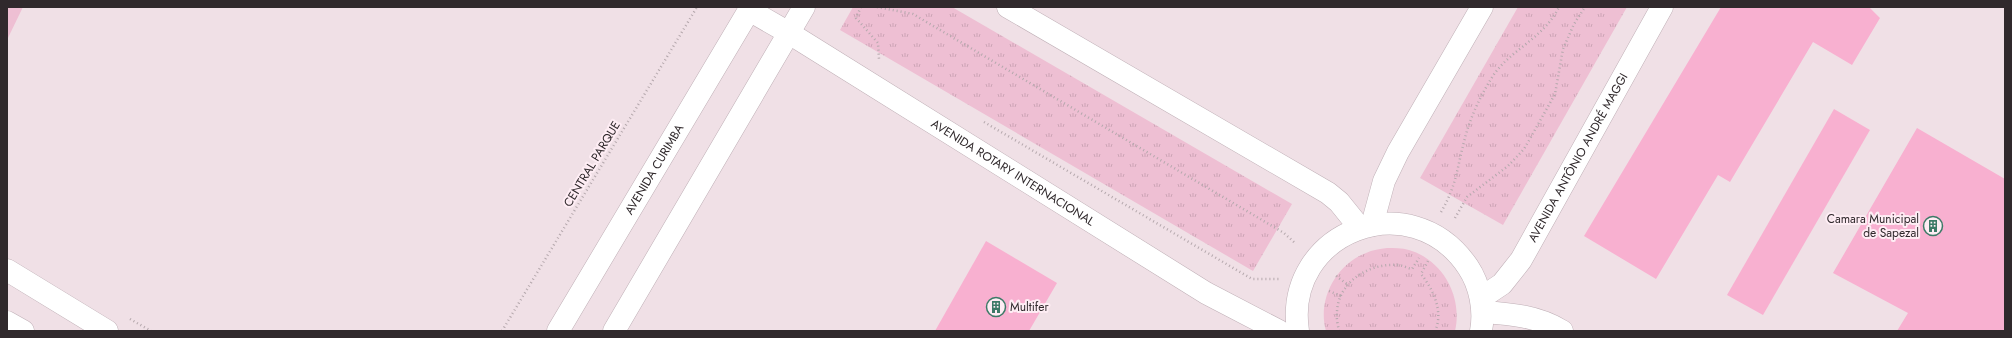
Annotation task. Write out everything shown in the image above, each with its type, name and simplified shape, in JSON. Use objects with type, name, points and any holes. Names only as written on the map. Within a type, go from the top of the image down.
[{"type":"street","points":[[614,331],[804,7]]},
{"type":"street","points":[[1008,7],[1328,193],[1366,226]]},
{"type":"street","points":[[1366,226],[1384,181],[1398,152],[1482,7]]},
{"type":"street","name":"AVENIDA ANTÔNIO ANDRÉ MAGGI","points":[[1482,314],[1502,284],[1521,260],[1662,7]]},
{"type":"street","name":"AVENIDA ROTARY INTERNACIONAL","points":[[750,8],[1206,293],[1279,331]]},
{"type":"street","name":"AVENIDA CURIMBA","points":[[558,331],[750,8]]},
{"type":"street","points":[[1298,331],[1298,299],[1310,270],[1335,241],[1366,226],[1392,223],[1412,225],[1436,235],[1460,255],[1474,275],[1482,314],[1522,315],[1548,322],[1562,331]]},
{"type":"street","points":[[7,270],[107,331]]},
{"type":"street","points":[[7,322],[23,331]]},
{"type":"path","name":"CENTRAL PARQUE","points":[[502,331],[697,7]]},
{"type":"path","points":[[861,7],[856,18],[878,43],[880,61]]},
{"type":"path","points":[[878,7],[913,14],[1284,233],[1310,270],[1252,279],[983,122]]},
{"type":"path","points":[[1435,331],[1437,306],[1429,284],[1421,274],[1457,179],[1465,136],[1476,107],[1491,78],[1506,60],[1541,32],[1552,20],[1559,7]]},
{"type":"path","points":[[1339,331],[1337,312],[1347,284],[1365,271],[1381,266],[1398,265],[1412,269],[1436,235],[1467,197],[1508,166],[1527,143],[1555,94],[1563,49],[1574,24],[1586,7]]},
{"type":"green space","points":[[7,7],[23,7],[7,40]]},
{"type":"green space","points":[[853,7],[952,7],[1292,204],[1253,271],[840,30]]},
{"type":"green space","points":[[1518,7],[1627,7],[1503,225],[1420,178]]},
{"type":"green space","points":[[1387,248],[1406,249],[1421,255],[1432,262],[1441,271],[1453,293],[1456,305],[1457,318],[1455,331],[1326,331],[1324,307],[1331,284],[1338,274],[1355,258],[1371,251]]},
{"type":"building","points":[[1721,7],[1869,7],[1880,18],[1852,65],[1813,42],[1730,182],[1718,175],[1656,279],[1584,236]]},
{"type":"building","points":[[1834,109],[1870,130],[1763,315],[1727,295]]},
{"type":"building","name":"Camara Municipal de Sapezal","points":[[1917,128],[2005,179],[2005,331],[1897,331],[1908,313],[1833,273]]},
{"type":"building","name":"Multifer","points":[[986,241],[1057,283],[1029,331],[935,331]]},
{"type":"place","name":"Camara Municipal de Sapezal","points":[[1933,226]]},
{"type":"place","name":"Multifer","points":[[996,307]]}]
